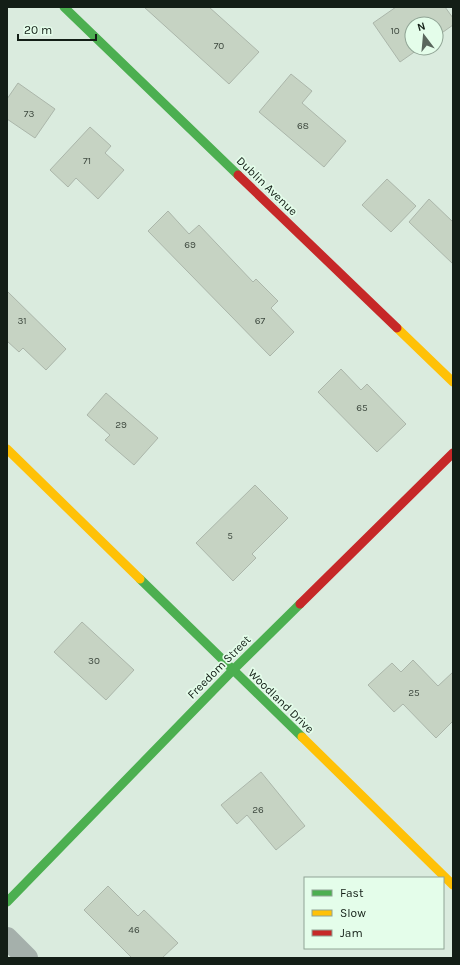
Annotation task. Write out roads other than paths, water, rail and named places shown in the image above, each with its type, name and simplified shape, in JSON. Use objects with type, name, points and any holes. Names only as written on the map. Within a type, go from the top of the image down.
[{"type":"street","name":"Dublin Avenue","points":[[64,7],[453,382]]},
{"type":"street","name":"Woodland Drive","points":[[7,449],[453,885]]},
{"type":"street","name":"Freedom Street","points":[[7,902],[232,670],[453,453]]},
{"type":"street","points":[[7,938],[27,958]]}]
